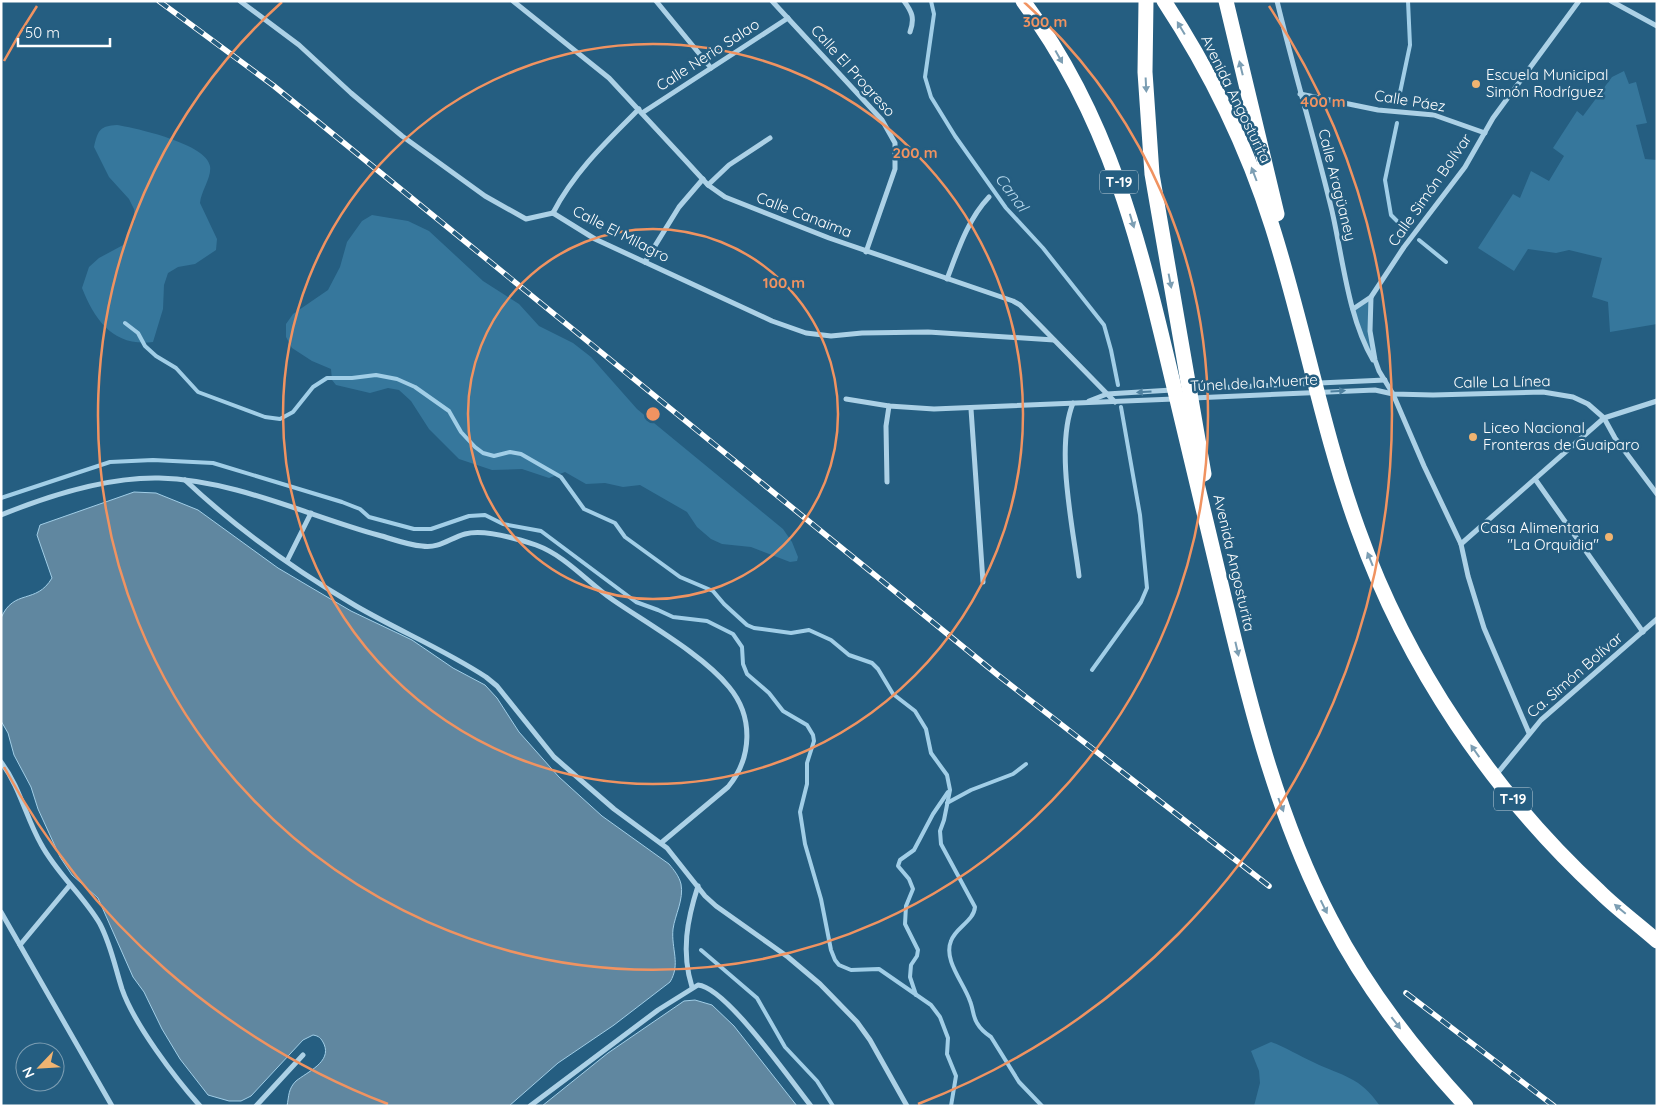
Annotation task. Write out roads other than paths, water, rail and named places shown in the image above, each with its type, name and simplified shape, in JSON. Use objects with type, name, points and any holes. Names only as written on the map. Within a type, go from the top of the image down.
[{"type":"highway","name":"T-19","points":[[1023,1],[1054,47],[1093,120],[1108,155],[1123,193],[1144,263],[1172,380],[1187,410]]},
{"type":"highway","points":[[1146,1],[1146,72],[1152,174],[1188,379],[1187,410]]},
{"type":"highway","points":[[1226,1],[1309,354]]},
{"type":"highway","name":"Avenida Angosturita","points":[[1165,2],[1209,78],[1246,155],[1272,226],[1357,526],[1402,631],[1442,701],[1494,777],[1570,863],[1600,892],[1657,941]]},
{"type":"highway","name":"Avenida Angosturita","points":[[1187,410],[1225,601],[1262,748],[1275,791],[1304,862],[1332,922],[1368,983],[1406,1035],[1466,1106]]},
{"type":"street","name":"Calle El Milagro","points":[[240,1],[299,45],[372,112],[484,196],[526,220],[553,213],[595,239],[772,321],[806,333],[831,336],[862,333],[928,332],[1054,340]]},
{"type":"street","name":"Calle Canaima","points":[[513,1],[609,78],[702,179],[725,197],[866,252],[1013,301],[1020,305],[1115,402]]},
{"type":"street","points":[[656,1],[711,68]]},
{"type":"street","name":"Calle El Progreso","points":[[772,1],[882,120],[895,143],[895,169],[866,252]]},
{"type":"street","points":[[904,1],[913,13],[914,23],[910,32]]},
{"type":"street","name":"Calle Simón Bolívar","points":[[1372,297],[1404,247],[1465,167],[1485,133],[1547,43],[1579,1]]},
{"type":"street","points":[[1611,1],[1657,26]]},
{"type":"street","name":"Calle Aragüaney","points":[[1280,2],[1300,94],[1328,196],[1358,331],[1379,371]]},
{"type":"street","name":"Calle Nerio Salao","points":[[553,213],[564,192],[584,166],[641,111],[788,18]]},
{"type":"street","name":"Calle Páez","points":[[1300,94],[1378,110],[1434,114],[1485,133]]},
{"type":"street","points":[[708,184],[729,165],[770,138]]},
{"type":"street","points":[[645,262],[679,207],[702,179]]},
{"type":"street","points":[[947,279],[966,231],[980,207],[989,197]]},
{"type":"street","points":[[1353,309],[1372,297]]},
{"type":"street","points":[[1372,297],[1370,331],[1372,350],[1379,371],[1393,394],[1424,466],[1462,544],[1468,576],[1484,628],[1529,732]]},
{"type":"street","name":"Túnel de la Muerte","points":[[1087,402],[1107,394],[1385,380]]},
{"type":"street","name":"Túnel de la Muerte","points":[[1087,402],[1375,390],[1393,394]]},
{"type":"street","name":"Calle La Línea","points":[[1393,394],[1556,393],[1581,400],[1604,418]]},
{"type":"street","points":[[846,399],[889,406],[934,409],[971,409],[1087,402]]},
{"type":"street","points":[[1462,544],[1604,418],[1657,401]]},
{"type":"street","points":[[1073,403],[1066,424],[1066,447],[1079,576]]},
{"type":"street","points":[[887,482],[886,426],[889,406]]},
{"type":"street","points":[[971,409],[983,582]]},
{"type":"street","points":[[1604,418],[1615,438],[1657,494]]},
{"type":"street","points":[[1,515],[43,499],[98,486],[156,478],[185,480],[219,486],[311,513],[356,529],[421,546],[440,545],[466,533],[472,533],[507,536],[538,546],[570,565],[612,599],[669,638],[722,679],[730,688],[743,714],[747,748],[744,762],[728,786],[661,843]]},
{"type":"street","points":[[1535,479],[1643,632]]},
{"type":"street","points":[[185,480],[247,534],[287,561],[356,606],[486,677],[497,686],[554,757],[614,809],[661,843],[680,862],[716,906],[794,962],[857,1022],[870,1040],[907,1106]]},
{"type":"street","points":[[287,561],[311,513]]},
{"type":"street","name":"Ca. Simón Bolívar","points":[[1494,777],[1540,720],[1657,620]]},
{"type":"street","points":[[1,762],[17,788],[40,844],[92,911],[108,939],[128,1003],[168,1066],[200,1106]]},
{"type":"street","points":[[20,945],[70,885]]},
{"type":"street","points":[[692,987],[685,956],[685,942],[688,918],[698,886]]},
{"type":"street","points":[[1,912],[112,1106]]},
{"type":"street","points":[[530,1106],[615,1041],[692,987],[705,985],[734,1009],[811,1106]]},
{"type":"street","points":[[256,1106],[303,1055]]},
{"type":"waterway","name":"Canal","points":[[931,1],[934,14],[925,77],[931,97],[955,136],[1006,208],[1043,248],[1104,325],[1118,385]]},
{"type":"waterway","points":[[1398,102],[1410,45],[1408,1]]},
{"type":"waterway","points":[[1397,123],[1385,180],[1391,215],[1404,228]]},
{"type":"waterway","points":[[1419,240],[1446,262]]},
{"type":"waterway","points":[[125,323],[138,333],[145,346],[156,356],[176,368],[198,392],[265,417],[280,419],[293,412],[313,387],[327,378],[352,378],[376,375],[397,379],[415,387],[449,411],[461,432],[483,453],[494,456],[510,452],[521,454],[561,477],[584,509],[615,523],[625,537],[680,577],[713,591],[747,625],[754,628],[791,633],[809,630],[831,640],[849,655],[872,663],[878,669],[893,694],[915,711],[926,729],[931,753],[947,775],[950,790],[940,831],[941,844],[975,907],[968,920],[953,936],[949,948],[952,964],[967,994],[979,1025],[991,1037],[1019,1082],[1042,1106]]},
{"type":"waterway","points":[[1092,670],[1141,602],[1147,588],[1140,515],[1121,407]]},
{"type":"waterway","points":[[1,498],[110,462],[153,460],[213,463],[342,502],[360,509],[369,517],[414,529],[431,529],[469,516],[485,515],[503,524],[541,531],[636,602],[673,617],[707,621],[733,634],[742,647],[743,664],[747,674],[769,693],[783,711],[807,725],[813,735],[814,741],[807,763],[807,784],[800,812],[805,844],[821,899],[831,950],[835,960],[839,965],[851,970],[879,969],[931,1005],[940,1017],[948,1038],[947,1054],[956,1076],[951,1106]]},
{"type":"waterway","points":[[947,803],[971,790],[1013,774],[1026,764]]},
{"type":"waterway","points":[[916,995],[910,977],[911,965],[917,956],[918,950],[905,924],[906,906],[913,889],[909,879],[898,866],[900,860],[914,850],[933,814],[948,792]]},
{"type":"waterway","points":[[701,950],[757,998],[785,1047],[817,1081],[833,1106]]},
{"type":"railway","points":[[159,1],[274,86],[999,676],[1269,886]]},
{"type":"railway","points":[[1406,993],[1554,1106]]},
{"type":"place","name":"Escuela Municipal Simón Rodríguez","points":[[1476,84]]},
{"type":"place","name":"Liceo Nacional Fronteras de Guaiparo","points":[[1473,437]]},
{"type":"place","name":"Casa Alimentaria \"La Orquidia\"","points":[[1609,537]]}]
